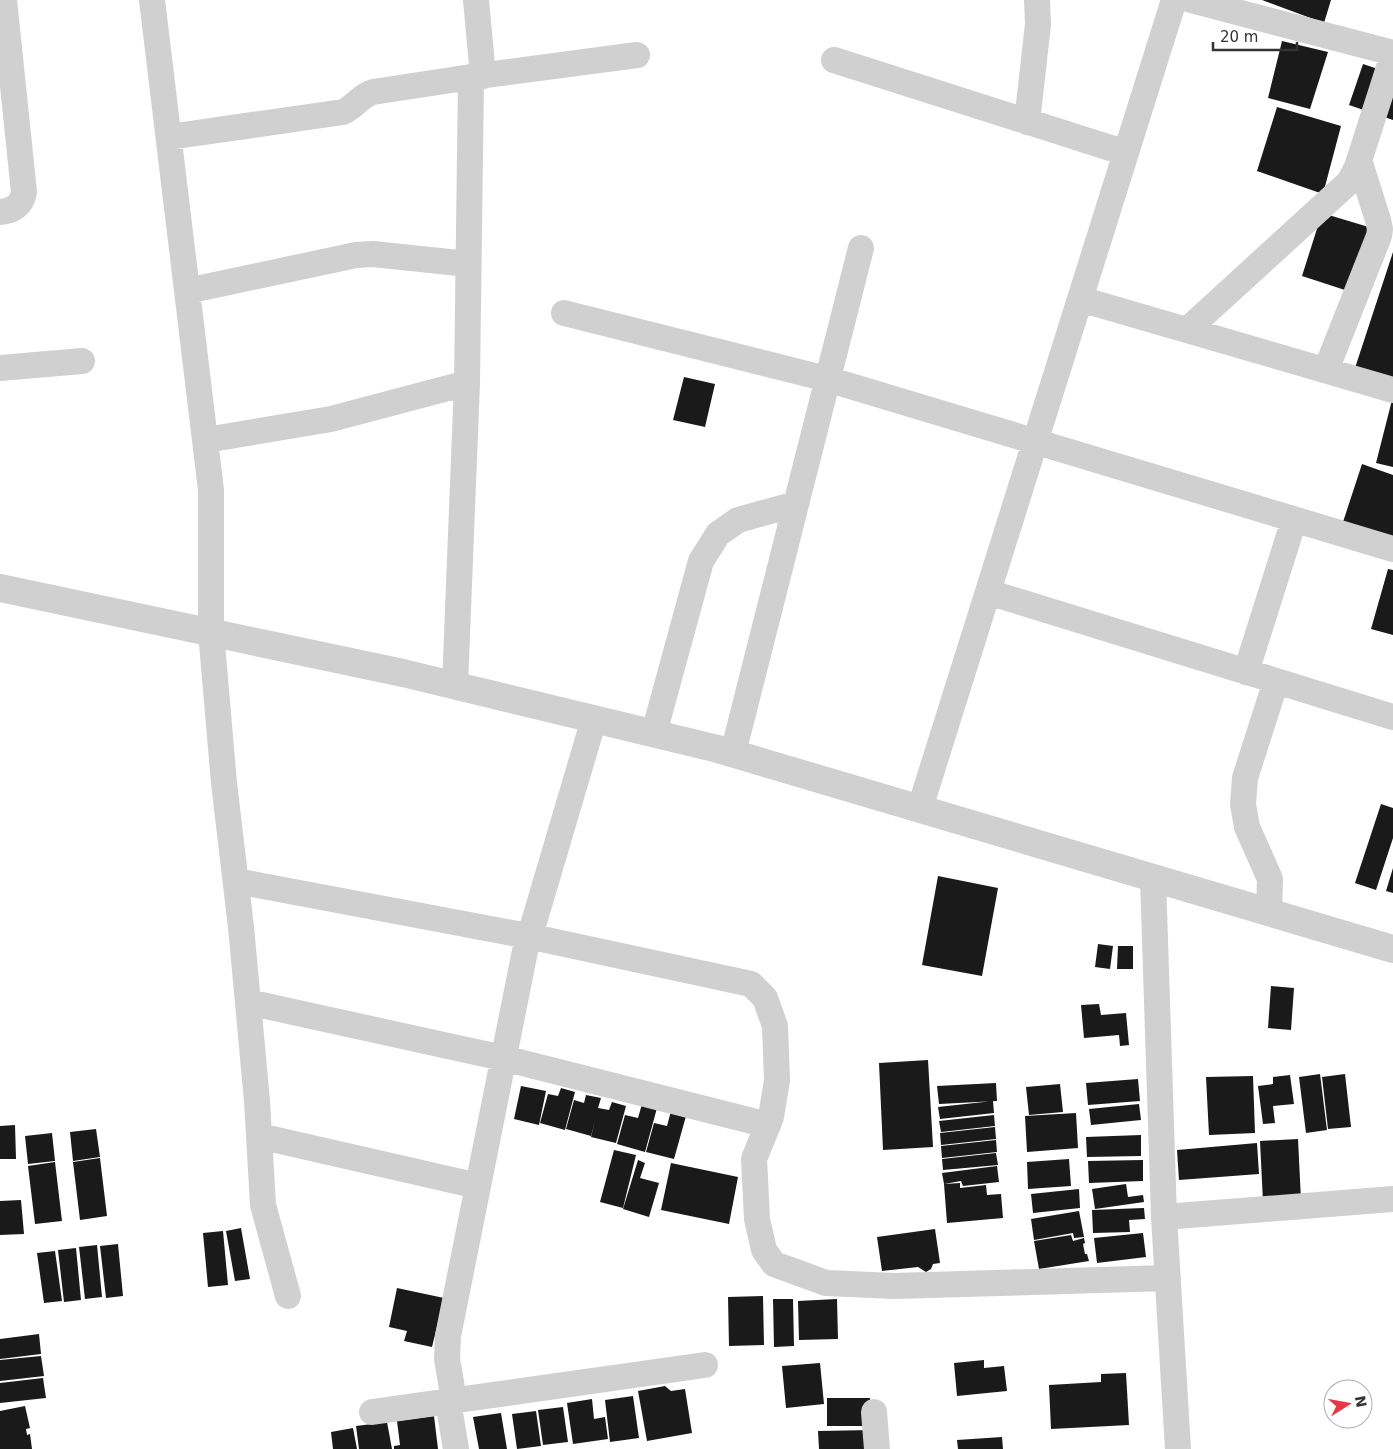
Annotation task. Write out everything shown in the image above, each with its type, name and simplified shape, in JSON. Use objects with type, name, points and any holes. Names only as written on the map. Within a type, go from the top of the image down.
[{"type":"street","points":[[0,212],[8,211],[17,206],[22,200],[24,192],[4,0]]},
{"type":"street","points":[[152,0],[211,490],[211,632],[224,783],[248,1002],[263,1205],[288,1296]]},
{"type":"street","points":[[455,685],[467,383],[468,264],[477,76],[476,0]]},
{"type":"street","points":[[1027,122],[1038,24],[1037,0]]},
{"type":"street","points":[[920,808],[1174,0]]},
{"type":"street","points":[[1187,330],[1349,182],[1359,160],[1392,60],[1191,0]]},
{"type":"street","points":[[169,137],[343,112],[354,107],[367,94],[477,76],[637,55]]},
{"type":"street","points":[[834,60],[1126,153]]},
{"type":"street","points":[[1326,370],[1379,236],[1378,220],[1359,160]]},
{"type":"street","points":[[733,753],[861,248]]},
{"type":"street","points":[[187,291],[356,255],[373,254],[468,264]]},
{"type":"street","points":[[1080,299],[1393,390]]},
{"type":"street","points":[[564,313],[828,379],[1393,549]]},
{"type":"street","points":[[0,368],[82,361]]},
{"type":"street","points":[[206,440],[331,419],[467,383]]},
{"type":"street","points":[[654,733],[701,561],[718,534],[738,520],[796,504]]},
{"type":"street","points":[[1246,672],[1294,520]]},
{"type":"street","points":[[0,588],[455,685],[733,753],[1393,948]]},
{"type":"street","points":[[988,592],[1393,717]]},
{"type":"street","points":[[1269,912],[1270,879],[1247,827],[1243,804],[1245,778],[1276,681]]},
{"type":"street","points":[[456,1449],[448,1359],[448,1336],[528,936],[534,922],[594,719]]},
{"type":"street","points":[[1154,878],[1164,1217],[1178,1449]]},
{"type":"street","points":[[236,881],[528,936],[751,984],[765,998],[775,1026],[777,1080],[771,1116],[754,1159],[756,1211],[764,1250],[774,1264],[826,1283],[894,1286],[1168,1278]]},
{"type":"street","points":[[248,1002],[503,1058],[768,1125]]},
{"type":"street","points":[[259,1136],[478,1186]]},
{"type":"street","points":[[1164,1217],[1393,1199]]},
{"type":"street","points":[[372,1412],[705,1366]]},
{"type":"street","points":[[874,1412],[877,1449]]},
{"type":"building","points":[[1262,0],[1331,0],[1324,23]]},
{"type":"building","points":[[1282,41],[1328,52],[1310,109],[1268,98]]},
{"type":"building","points":[[1363,64],[1393,74],[1393,120],[1349,105]]},
{"type":"building","points":[[1277,107],[1341,126],[1323,194],[1257,171]]},
{"type":"building","points":[[1322,213],[1372,228],[1351,292],[1302,276]]},
{"type":"building","points":[[1393,252],[1393,378],[1355,368]]},
{"type":"building","points":[[684,377],[715,384],[705,427],[673,420]]},
{"type":"building","points":[[1393,400],[1393,467],[1376,463]]},
{"type":"building","points":[[1362,464],[1393,475],[1393,539],[1343,522]]},
{"type":"building","points":[[1388,569],[1393,570],[1393,635],[1371,629]]},
{"type":"building","points":[[1381,804],[1393,808],[1393,838],[1376,890],[1355,883]]},
{"type":"building","points":[[1393,868],[1393,893],[1386,891]]},
{"type":"building","points":[[938,876],[998,888],[982,976],[922,965]]},
{"type":"building","points":[[1098,944],[1113,946],[1110,969],[1095,967]]},
{"type":"building","points":[[1118,946],[1133,946],[1133,969],[1117,969]]},
{"type":"building","points":[[1271,986],[1294,988],[1291,1030],[1268,1028]]},
{"type":"building","points":[[1099,1004],[1101,1015],[1126,1013],[1129,1045],[1120,1046],[1119,1035],[1084,1038],[1081,1005]]},
{"type":"building","points":[[928,1060],[933,1147],[883,1150],[879,1063]]},
{"type":"building","points":[[1320,1074],[1327,1130],[1306,1133],[1299,1077]]},
{"type":"building","points":[[1345,1074],[1351,1127],[1328,1129],[1322,1077]]},
{"type":"building","points":[[1290,1075],[1294,1104],[1273,1106],[1275,1123],[1263,1124],[1258,1086],[1273,1084],[1273,1077]]},
{"type":"building","points":[[1253,1076],[1255,1133],[1209,1135],[1206,1077]]},
{"type":"building","points":[[1138,1079],[1140,1101],[1088,1105],[1086,1083]]},
{"type":"building","points":[[996,1083],[997,1101],[939,1104],[937,1086]]},
{"type":"building","points":[[1060,1084],[1063,1112],[1029,1115],[1026,1087]]},
{"type":"building","points":[[521,1086],[546,1091],[539,1125],[514,1119]]},
{"type":"building","points":[[561,1088],[575,1092],[565,1130],[540,1123],[548,1094],[558,1096]]},
{"type":"building","points":[[586,1095],[601,1098],[598,1108],[609,1110],[612,1102],[626,1106],[616,1143],[591,1137],[595,1121],[591,1136],[566,1129],[574,1100],[584,1103]]},
{"type":"building","points":[[993,1101],[994,1113],[940,1119],[938,1107]]},
{"type":"building","points":[[642,1104],[657,1108],[645,1152],[617,1144],[625,1115],[638,1118]]},
{"type":"building","points":[[1139,1104],[1141,1120],[1091,1125],[1089,1109]]},
{"type":"building","points":[[671,1111],[686,1116],[674,1159],[646,1152],[654,1123],[667,1126]]},
{"type":"building","points":[[1076,1113],[1078,1148],[1027,1152],[1025,1116]]},
{"type":"building","points":[[994,1115],[995,1126],[941,1132],[939,1121]]},
{"type":"building","points":[[15,1125],[16,1159],[0,1159],[0,1126]]},
{"type":"building","points":[[995,1127],[996,1139],[941,1145],[940,1133]]},
{"type":"building","points":[[96,1129],[100,1157],[73,1161],[70,1132]]},
{"type":"building","points":[[52,1133],[55,1161],[28,1164],[25,1136]]},
{"type":"building","points":[[1141,1135],[1141,1156],[1087,1157],[1086,1137]]},
{"type":"building","points":[[1298,1139],[1301,1200],[1263,1202],[1260,1141]]},
{"type":"building","points":[[996,1140],[997,1152],[942,1158],[941,1146]]},
{"type":"building","points":[[1257,1143],[1259,1174],[1179,1180],[1177,1150]]},
{"type":"building","points":[[614,1150],[636,1155],[623,1208],[600,1202]]},
{"type":"building","points":[[996,1153],[998,1165],[943,1170],[942,1159]]},
{"type":"building","points":[[100,1158],[107,1216],[80,1220],[73,1162]]},
{"type":"building","points":[[1069,1159],[1071,1186],[1028,1189],[1027,1162]]},
{"type":"building","points":[[638,1160],[645,1163],[640,1178],[659,1183],[649,1217],[623,1209]]},
{"type":"building","points":[[1143,1160],[1143,1181],[1089,1183],[1088,1161]]},
{"type":"building","points":[[55,1162],[62,1221],[35,1224],[28,1166]]},
{"type":"building","points":[[671,1163],[738,1177],[729,1224],[661,1210]]},
{"type":"building","points":[[997,1166],[999,1182],[963,1186],[961,1181],[944,1184],[942,1173]]},
{"type":"building","points":[[960,1183],[960,1188],[986,1185],[987,1195],[1001,1194],[1003,1218],[947,1223],[944,1184]]},
{"type":"building","points":[[1126,1184],[1128,1197],[1143,1195],[1144,1202],[1095,1209],[1092,1189]]},
{"type":"building","points":[[1079,1189],[1080,1208],[1033,1213],[1031,1194]]},
{"type":"building","points":[[21,1200],[24,1234],[0,1235],[0,1201]]},
{"type":"building","points":[[1144,1208],[1145,1219],[1129,1220],[1130,1232],[1093,1233],[1092,1210]]},
{"type":"building","points":[[1079,1211],[1084,1237],[1074,1238],[1073,1233],[1034,1240],[1031,1219]]},
{"type":"building","points":[[241,1228],[250,1279],[235,1281],[226,1231]]},
{"type":"building","points":[[935,1229],[940,1263],[933,1264],[931,1269],[926,1272],[918,1267],[882,1271],[877,1237]]},
{"type":"building","points":[[223,1231],[228,1285],[208,1287],[203,1233]]},
{"type":"building","points":[[1143,1233],[1146,1257],[1097,1263],[1094,1238]]},
{"type":"building","points":[[1071,1235],[1073,1241],[1084,1238],[1085,1254],[1087,1254],[1089,1261],[1039,1269],[1034,1241]]},
{"type":"building","points":[[118,1244],[123,1296],[106,1298],[100,1246]]},
{"type":"building","points":[[97,1245],[102,1297],[85,1299],[79,1247]]},
{"type":"building","points":[[76,1248],[81,1300],[64,1302],[58,1250]]},
{"type":"building","points":[[55,1251],[62,1301],[44,1303],[37,1253]]},
{"type":"building","points":[[397,1288],[444,1298],[432,1347],[404,1341],[407,1331],[389,1327]]},
{"type":"building","points":[[763,1296],[764,1345],[729,1346],[728,1297]]},
{"type":"building","points":[[773,1299],[793,1299],[794,1346],[774,1347]]},
{"type":"building","points":[[837,1299],[838,1339],[799,1340],[798,1301]]},
{"type":"building","points":[[39,1334],[41,1354],[0,1359],[0,1339]]},
{"type":"building","points":[[41,1356],[44,1376],[0,1381],[0,1360]]},
{"type":"building","points":[[984,1360],[984,1368],[1004,1366],[1007,1391],[957,1396],[954,1363]]},
{"type":"building","points":[[820,1363],[824,1404],[786,1408],[782,1366]]},
{"type":"building","points":[[1126,1373],[1129,1425],[1051,1429],[1049,1385],[1101,1382],[1101,1374]]},
{"type":"building","points":[[43,1378],[46,1398],[0,1403],[0,1383]]},
{"type":"building","points":[[665,1386],[671,1391],[685,1389],[692,1433],[647,1441],[638,1391]]},
{"type":"building","points":[[633,1396],[639,1438],[610,1442],[605,1400]]},
{"type":"building","points":[[827,1398],[870,1398],[870,1426],[827,1426]]},
{"type":"building","points":[[592,1399],[594,1419],[605,1417],[608,1439],[573,1444],[567,1403]]},
{"type":"building","points":[[25,1406],[30,1428],[26,1429],[27,1435],[30,1434],[32,1449],[0,1449],[0,1411]]},
{"type":"building","points":[[563,1407],[568,1442],[543,1445],[538,1410]]},
{"type":"building","points":[[536,1411],[541,1446],[517,1449],[512,1414]]},
{"type":"building","points":[[501,1413],[507,1449],[479,1449],[473,1417]]},
{"type":"building","points":[[434,1416],[438,1449],[394,1449],[394,1446],[400,1445],[397,1421]]},
{"type":"building","points":[[387,1422],[392,1449],[359,1449],[356,1426]]},
{"type":"building","points":[[353,1428],[357,1449],[333,1449],[331,1432]]},
{"type":"building","points":[[872,1430],[872,1449],[819,1449],[818,1431]]},
{"type":"building","points":[[1002,1437],[1003,1449],[958,1449],[957,1440]]}]
